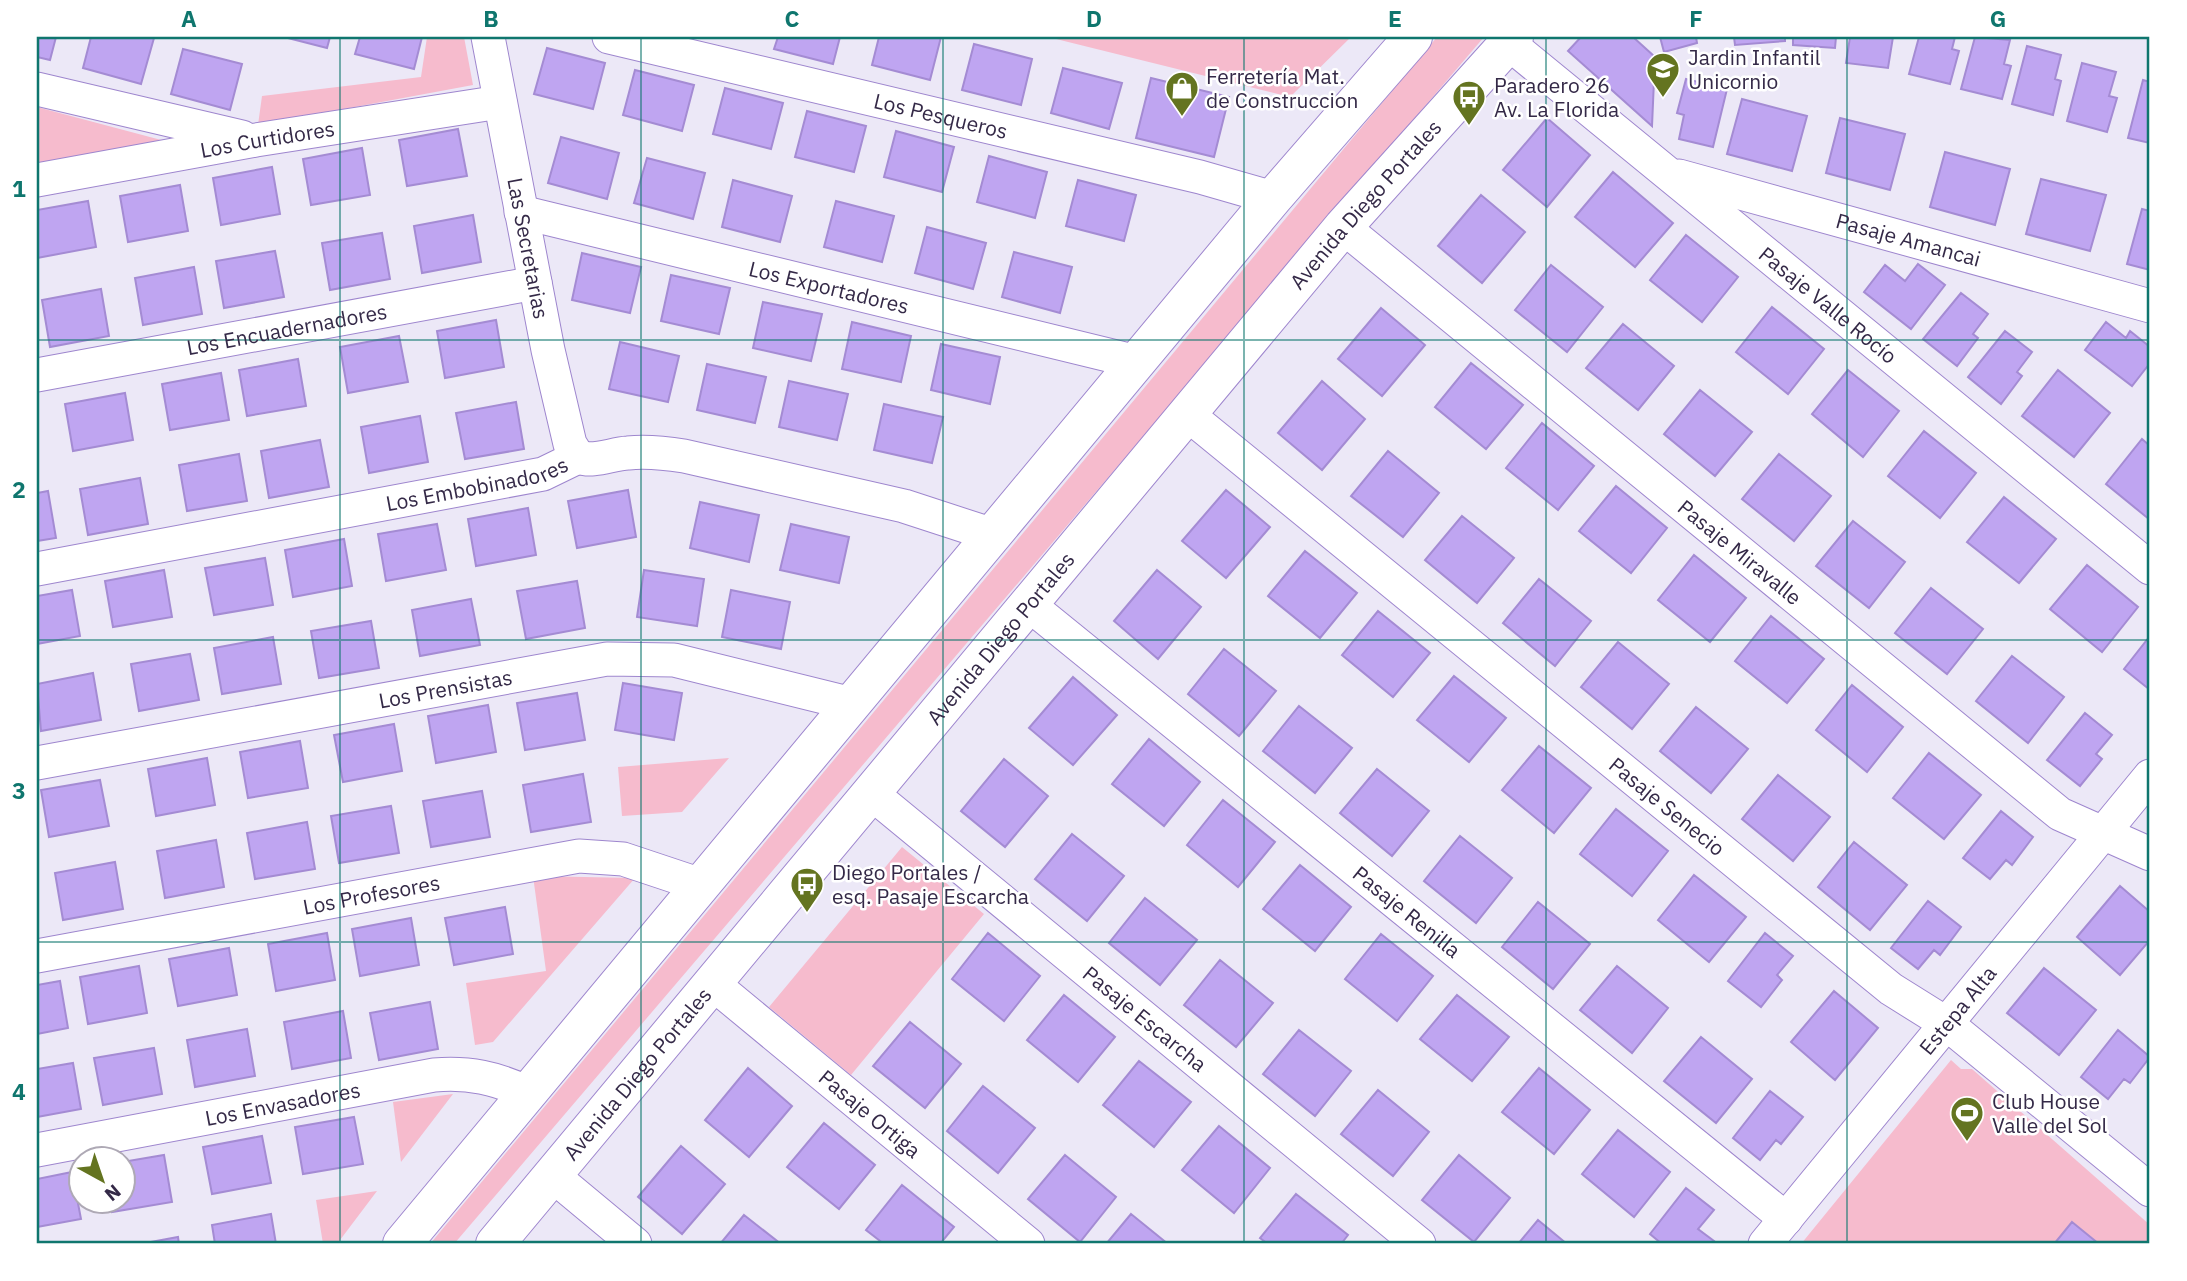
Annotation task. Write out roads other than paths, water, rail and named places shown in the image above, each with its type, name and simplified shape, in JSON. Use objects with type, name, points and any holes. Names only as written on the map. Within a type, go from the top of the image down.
[{"type":"street","name":"Las Secretarias","points":[[488,37],[535,283],[570,443],[578,457]]},
{"type":"street","name":"Los Pesqueros","points":[[609,37],[1200,177],[1273,198]]},
{"type":"street","points":[[402,1244],[1273,198],[1413,37]]},
{"type":"street","name":"Pasaje Valle Rocío","points":[[1510,40],[1667,173],[2150,568]]},
{"type":"street","name":"Avenida Diego Portales","points":[[495,1244],[1343,227],[1510,40]]},
{"type":"street","points":[[37,89],[256,140]]},
{"type":"street","name":"Los Curtidores","points":[[37,180],[256,140],[500,102]]},
{"type":"street","name":"Pasaje Amancai","points":[[1667,173],[2150,306]]},
{"type":"street","name":"Los Exportadores","points":[[521,212],[1137,362]]},
{"type":"street","name":"Pasaje Miravalle","points":[[1343,227],[2060,814],[2150,854]]},
{"type":"street","name":"Los Encuadernadores","points":[[37,375],[535,283]]},
{"type":"street","name":"Pasaje Senecio","points":[[1187,414],[1891,989],[1947,1024],[2146,1179]]},
{"type":"street","name":"Los Embobinadores","points":[[37,569],[542,474],[578,457],[586,460],[628,453],[658,452],[684,456],[904,506],[993,534]]},
{"type":"street","name":"Pasaje Renilla","points":[[1028,604],[1775,1232]]},
{"type":"street","name":"Los Prensistas","points":[[37,763],[618,659],[674,660],[852,704]]},
{"type":"street","name":"Estepa Alta","points":[[1775,1232],[2150,776]]},
{"type":"street","name":"Pasaje Escarcha","points":[[871,793],[1419,1244]]},
{"type":"street","name":"Los Profesores","points":[[37,956],[579,856],[623,859],[701,885]]},
{"type":"street","name":"Pasaje Ortiga","points":[[712,983],[1028,1244]]},
{"type":"street","name":"Los Envasadores","points":[[37,1150],[434,1075],[474,1075],[501,1081],[527,1093]]},
{"type":"street","points":[[552,1175],[635,1244]]},
{"type":"place","name":"Jardin Infantil Unicornio","points":[[1663,99]]},
{"type":"place","name":"Ferretería Mat. de Construccion","points":[[1182,118]]},
{"type":"place","name":"Paradero 26 Av. La Florida","points":[[1469,127]]},
{"type":"place","name":"Diego Portales / esq. Pasaje Escarcha","points":[[807,914]]},
{"type":"place","name":"Club House Valle del Sol","points":[[1967,1143]]}]
